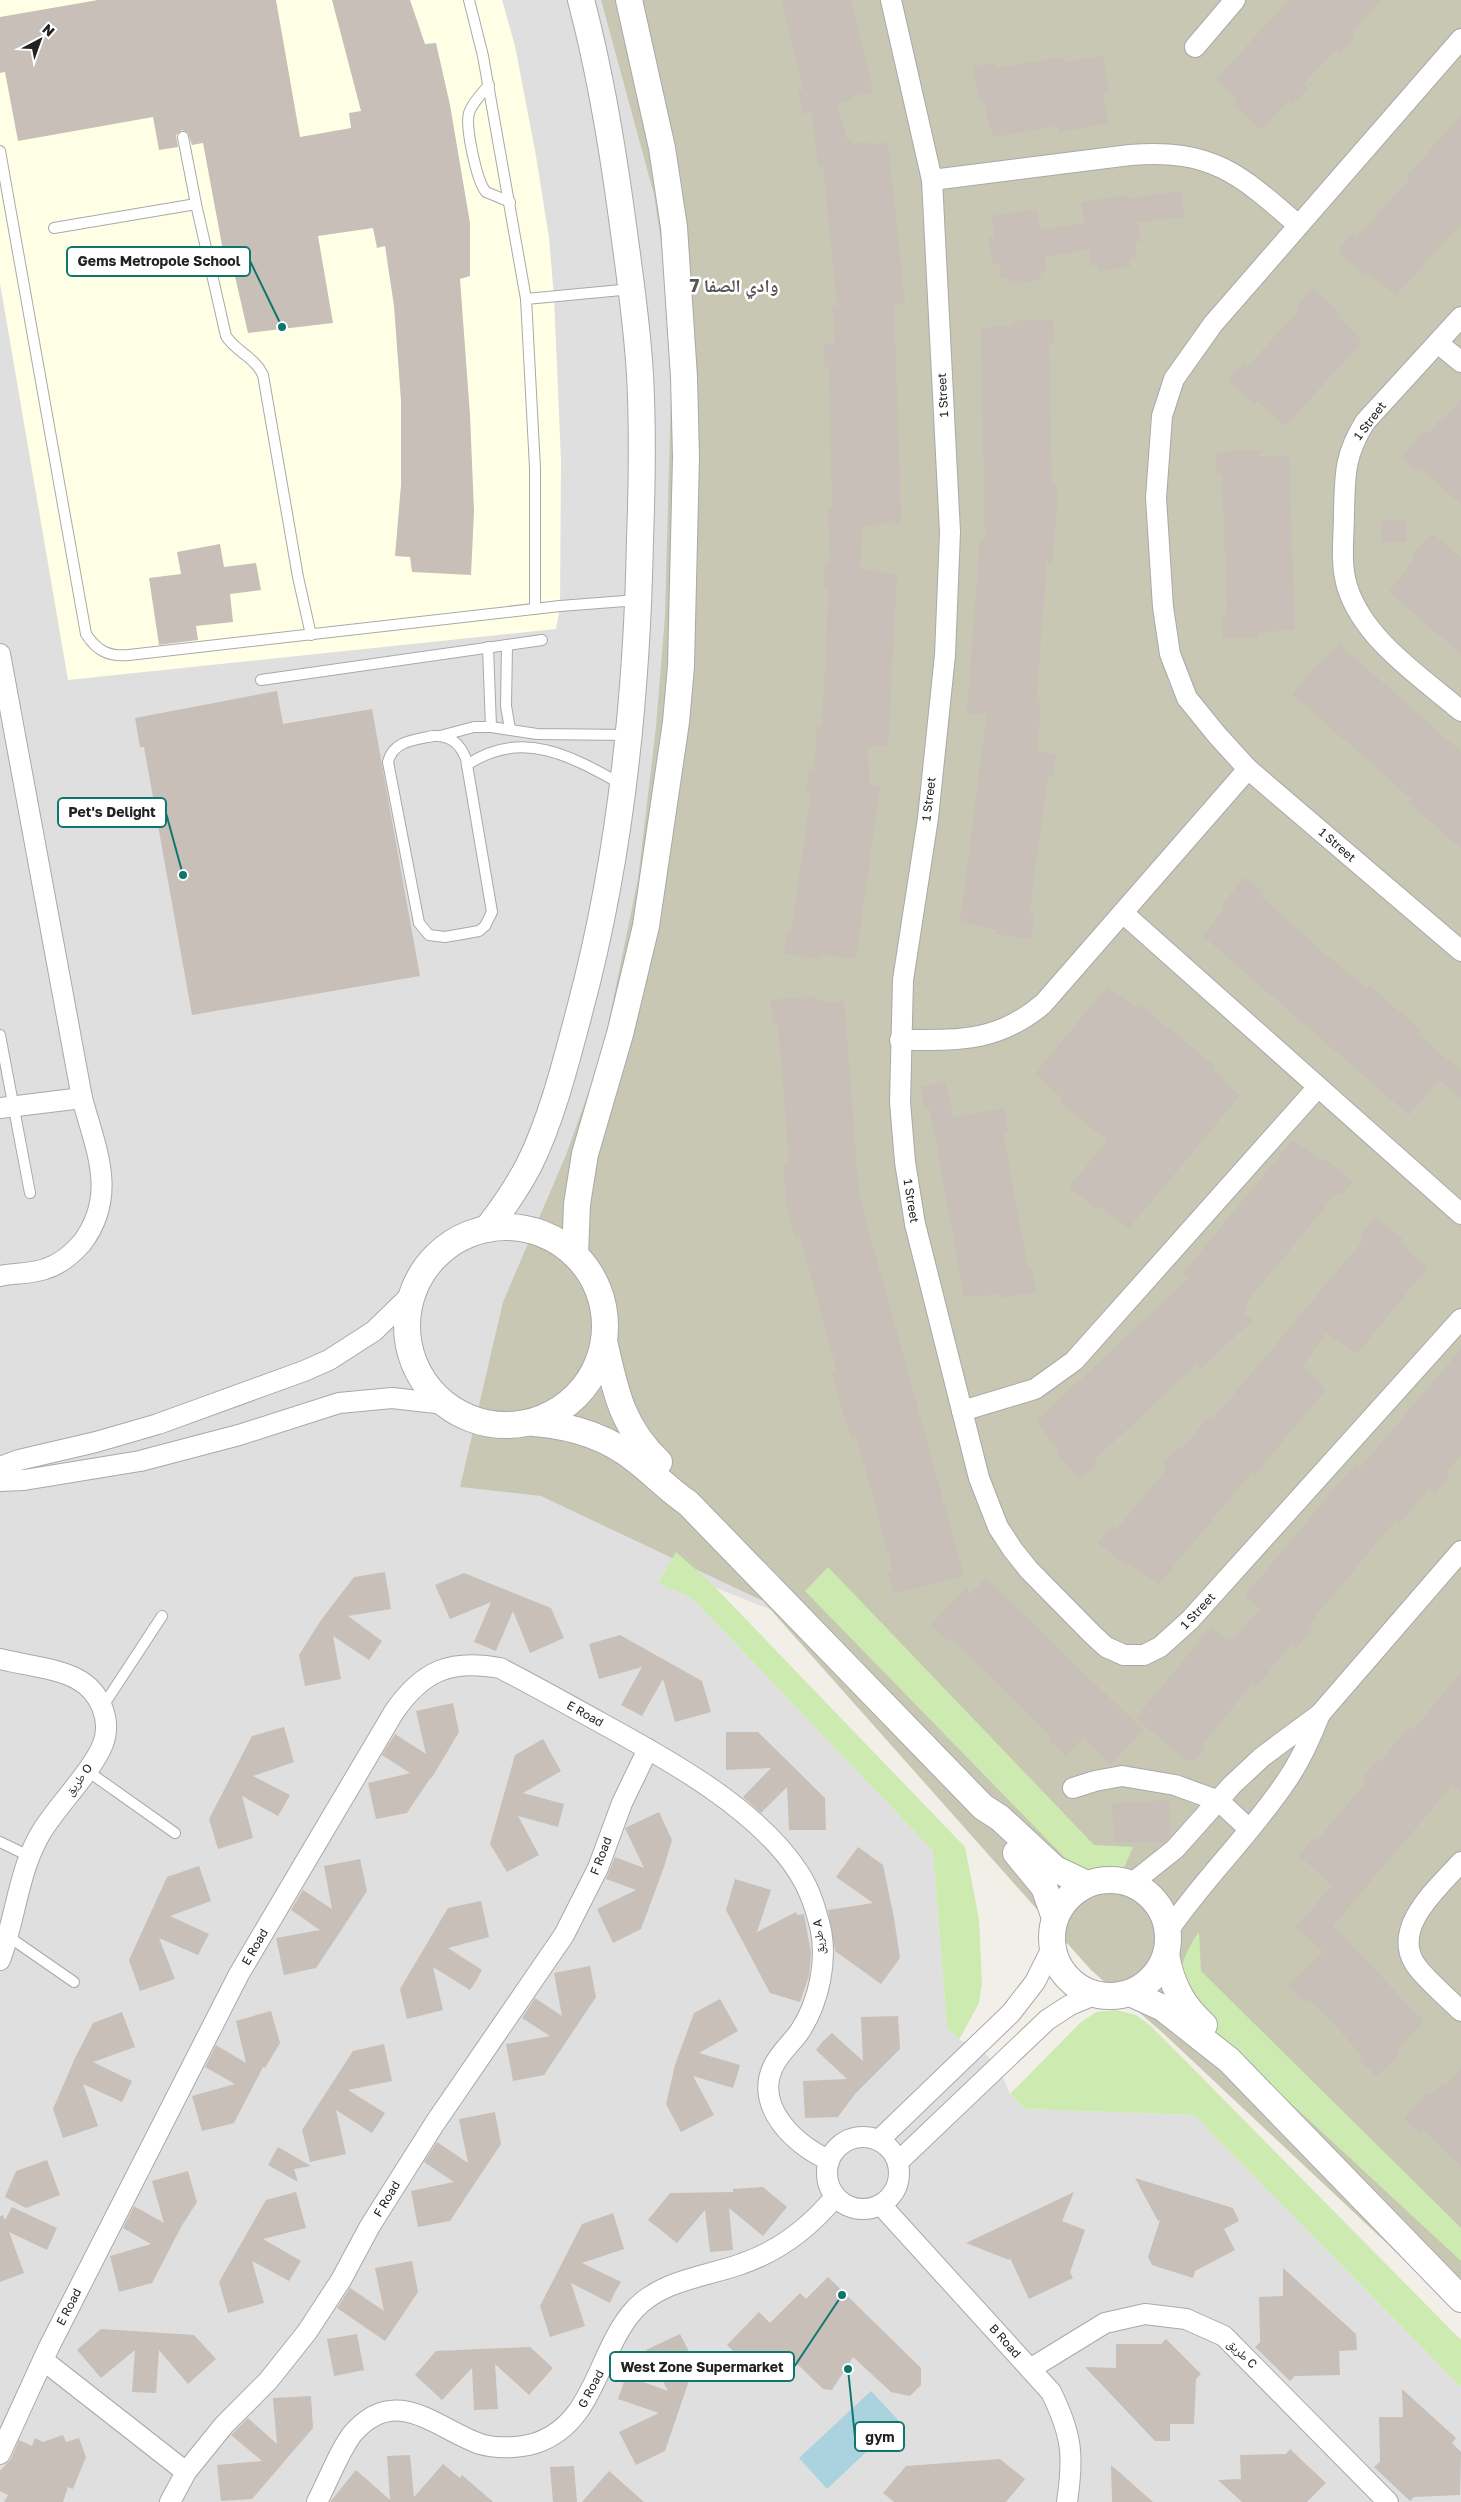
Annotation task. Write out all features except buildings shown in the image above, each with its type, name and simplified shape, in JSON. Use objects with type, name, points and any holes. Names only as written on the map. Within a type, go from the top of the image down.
[{"type":"street","points":[[487,1228],[516,1188],[535,1150],[571,1042],[592,964],[606,894],[634,698],[639,600],[641,495],[640,376],[632,289],[603,96],[581,0]]},
{"type":"street","points":[[574,1255],[577,1204],[585,1154],[620,1034],[646,926],[676,722],[681,666],[686,447],[684,377],[674,228],[662,148],[629,0]]},
{"type":"street","name":"1 Street","points":[[892,0],[932,180],[950,532],[945,656],[928,818],[903,980],[900,1040],[900,1102],[905,1162],[914,1224],[987,1503],[1012,1550],[1106,1647],[1124,1655],[1144,1655],[1160,1647],[1190,1620],[1461,1319]]},
{"type":"street","points":[[1195,47],[1235,0]]},
{"type":"street","name":"1 Street","points":[[1461,39],[1214,324],[1174,379],[1162,416],[1156,498],[1162,607],[1170,654],[1187,698],[1248,769],[1461,951]]},
{"type":"street","points":[[932,180],[1158,152],[1186,155],[1216,163],[1242,178],[1298,225]]},
{"type":"street","name":"1 Street","points":[[1461,317],[1365,422],[1354,440],[1347,460],[1345,480],[1343,557],[1347,584],[1356,610],[1372,633],[1461,712]]},
{"type":"street","points":[[1438,343],[1461,362]]},
{"type":"street","points":[[0,654],[82,1098],[99,1161],[103,1194],[94,1226],[74,1252],[46,1269],[0,1276]]},
{"type":"street","points":[[900,1040],[962,1040],[984,1037],[1026,1019],[1043,1004],[1248,769]]},
{"type":"street","points":[[1123,913],[1461,1214]]},
{"type":"street","points":[[962,1411],[1035,1388],[1074,1361],[1318,1087]]},
{"type":"street","points":[[7,1107],[82,1098]]},
{"type":"street","points":[[0,1467],[19,1460],[96,1442],[158,1424],[304,1371],[329,1360],[359,1341],[394,1314],[412,1294],[425,1268],[452,1242],[487,1228],[506,1227],[543,1234],[574,1255],[592,1277],[603,1303],[606,1322],[600,1359],[582,1391],[568,1404],[534,1423]]},
{"type":"street","points":[[412,1294],[407,1321],[412,1358],[431,1391],[445,1404],[461,1414],[497,1425],[534,1423],[572,1428],[607,1441],[638,1461],[660,1482],[688,1503],[983,1807],[1000,1818],[1046,1862],[1065,1875],[1087,1884]]},
{"type":"street","points":[[604,1341],[616,1394],[628,1423],[644,1448],[671,1474],[688,1503]]},
{"type":"street","points":[[0,1481],[38,1478],[140,1462],[239,1435],[339,1403],[392,1398],[445,1404]]},
{"type":"street","points":[[1131,1884],[1175,1849],[1262,1757],[1320,1714],[1461,1551]]},
{"type":"street","points":[[0,1659],[77,1679],[92,1690],[103,1706]]},
{"type":"street","name":"E Road","points":[[0,2454],[43,2360],[239,1974],[318,1837],[409,1691],[428,1676],[451,1666],[476,1664],[500,1668],[648,1749]]},
{"type":"street","name":"طريق O","points":[[0,1960],[9,1937],[29,1856],[42,1831],[103,1744],[106,1725],[103,1706]]},
{"type":"street","points":[[1229,2060],[1216,2036],[1181,2000],[1174,1985],[1167,1943],[1160,1908],[1152,1898],[1131,1884],[1109,1880],[1087,1884],[1067,1898],[1055,1918],[1051,1933],[1052,1948],[1056,1961],[1071,1982],[1094,1994],[1118,1996],[1142,1987],[1153,1978],[1167,1943],[1205,1881],[1288,1779],[1320,1714]]},
{"type":"street","name":"طريق A","points":[[648,1749],[690,1775],[750,1818],[781,1850],[799,1873],[813,1900],[820,1929],[820,1984],[812,2009],[800,2032],[773,2067],[769,2090],[775,2112],[792,2136],[816,2154],[829,2160]]},
{"type":"street","name":"F Road","points":[[170,2502],[186,2472],[224,2425],[268,2381],[307,2332],[341,2280],[379,2212],[434,2123],[564,1935],[598,1868],[622,1803],[648,1749]]},
{"type":"street","points":[[1262,1757],[1288,1779]]},
{"type":"street","points":[[1073,1788],[1095,1780],[1122,1776],[1175,1784],[1219,1801],[1249,1829]]},
{"type":"street","points":[[983,1807],[996,1832],[1030,1868],[1044,1887],[1055,1918]]},
{"type":"street","points":[[1461,1862],[1426,1903],[1412,1924],[1408,1944],[1415,1964],[1461,2011]]},
{"type":"street","points":[[879,2140],[1011,2013],[1035,1982],[1052,1948]]},
{"type":"street","points":[[1130,1993],[1163,2008],[1229,2060],[1461,2299]]},
{"type":"street","points":[[898,2162],[1047,2020],[1070,2005],[1094,1994]]},
{"type":"street","points":[[860,2137],[879,2140],[893,2153],[898,2162],[898,2182],[895,2191],[881,2205],[872,2209],[852,2208],[835,2197],[827,2179],[829,2160],[834,2151],[850,2139],[860,2137]]},
{"type":"street","name":"G Road","points":[[316,2502],[353,2433],[370,2419],[390,2411],[411,2411],[482,2444],[509,2448],[536,2442],[561,2430],[580,2410],[622,2326],[646,2300],[669,2286],[741,2264],[770,2252],[802,2232],[835,2197]]},
{"type":"street","name":"B Road","points":[[881,2205],[1051,2392],[1065,2421],[1072,2452],[1067,2502]]},
{"type":"street","name":"طريق C","points":[[1030,2369],[1104,2323],[1145,2314],[1186,2319],[1224,2336],[1388,2502]]},
{"type":"street","points":[[43,2360],[186,2472]]},
{"type":"lane","points":[[469,0],[489,85],[526,299],[535,460],[535,609]]},
{"type":"lane","points":[[489,85],[473,105],[468,119],[478,177],[486,192],[510,202]]},
{"type":"lane","points":[[183,137],[226,336],[237,350],[253,360],[263,375],[298,577],[311,635]]},
{"type":"lane","points":[[0,151],[86,634],[93,645],[104,653],[116,656],[535,609],[639,600]]},
{"type":"lane","points":[[54,228],[196,204]]},
{"type":"lane","points":[[526,299],[632,289]]},
{"type":"lane","points":[[261,680],[542,640]]},
{"type":"lane","points":[[507,645],[506,706],[510,729]]},
{"type":"lane","points":[[488,647],[491,727]]},
{"type":"lane","points":[[440,736],[447,737],[459,746],[466,765],[492,912],[485,926],[479,930],[437,938],[430,935],[419,923],[388,762],[398,745],[474,727],[510,729],[537,734],[629,735]]},
{"type":"lane","points":[[536,748],[537,734]]},
{"type":"lane","points":[[466,765],[499,749],[536,748],[571,757],[622,785]]},
{"type":"lane","points":[[0,1035],[7,1107],[30,1193]]},
{"type":"lane","points":[[103,1706],[162,1616]]},
{"type":"lane","points":[[86,1770],[175,1833]]},
{"type":"lane","points":[[0,1842],[29,1856]]},
{"type":"lane","points":[[9,1937],[74,1982]]},
{"type":"shaded area","points":[[0,0],[601,0],[654,195],[789,148],[802,1622],[666,1568],[658,1583],[692,1598],[933,1851],[947,2027],[959,2040],[977,2046],[998,2066],[1010,2094],[1025,2109],[1194,2115],[1461,2387],[1461,2502],[0,2502]]},
{"type":"shaded area","points":[[0,0],[502,0],[515,46],[549,238],[554,297],[561,461],[560,606],[556,629],[68,680],[0,283]]},
{"type":"shaded area","points":[[601,0],[1461,0],[1461,2313],[1164,2034],[1091,1970],[763,1601],[541,1496],[460,1487],[503,1302],[566,1155],[602,1054],[638,879],[656,727],[665,616],[673,322],[654,195]]},
{"type":"green space","points":[[676,1552],[712,1584],[965,1847],[979,1919],[982,1983],[979,2003],[959,2040],[947,2027],[933,1851],[692,1598],[658,1583]]},
{"type":"green space","points":[[828,1567],[1094,1845],[1133,1847],[1124,1868],[1090,1873],[1070,1863],[805,1591]]},
{"type":"green space","points":[[1199,1932],[1201,1971],[1461,2228],[1461,2261],[1201,2020],[1185,1992],[1180,1977],[1186,1956]]},
{"type":"green space","points":[[1116,2010],[1136,2015],[1151,2026],[1461,2340],[1461,2387],[1194,2115],[1025,2109],[1010,2094],[1080,2023],[1096,2012]]},
{"type":"water","points":[[871,2391],[899,2421],[827,2489],[799,2458]]},
{"type":"place","name":"Gems Metropole School","points":[[282,327]]},
{"type":"place","name":"Pet's Delight","points":[[183,875]]},
{"type":"place","name":"West Zone Supermarket","points":[[842,2295]]},
{"type":"place","name":"gym","points":[[848,2369]]},
{"type":"district","name":"وادي الصفا 7","points":[[734,286]]}]
